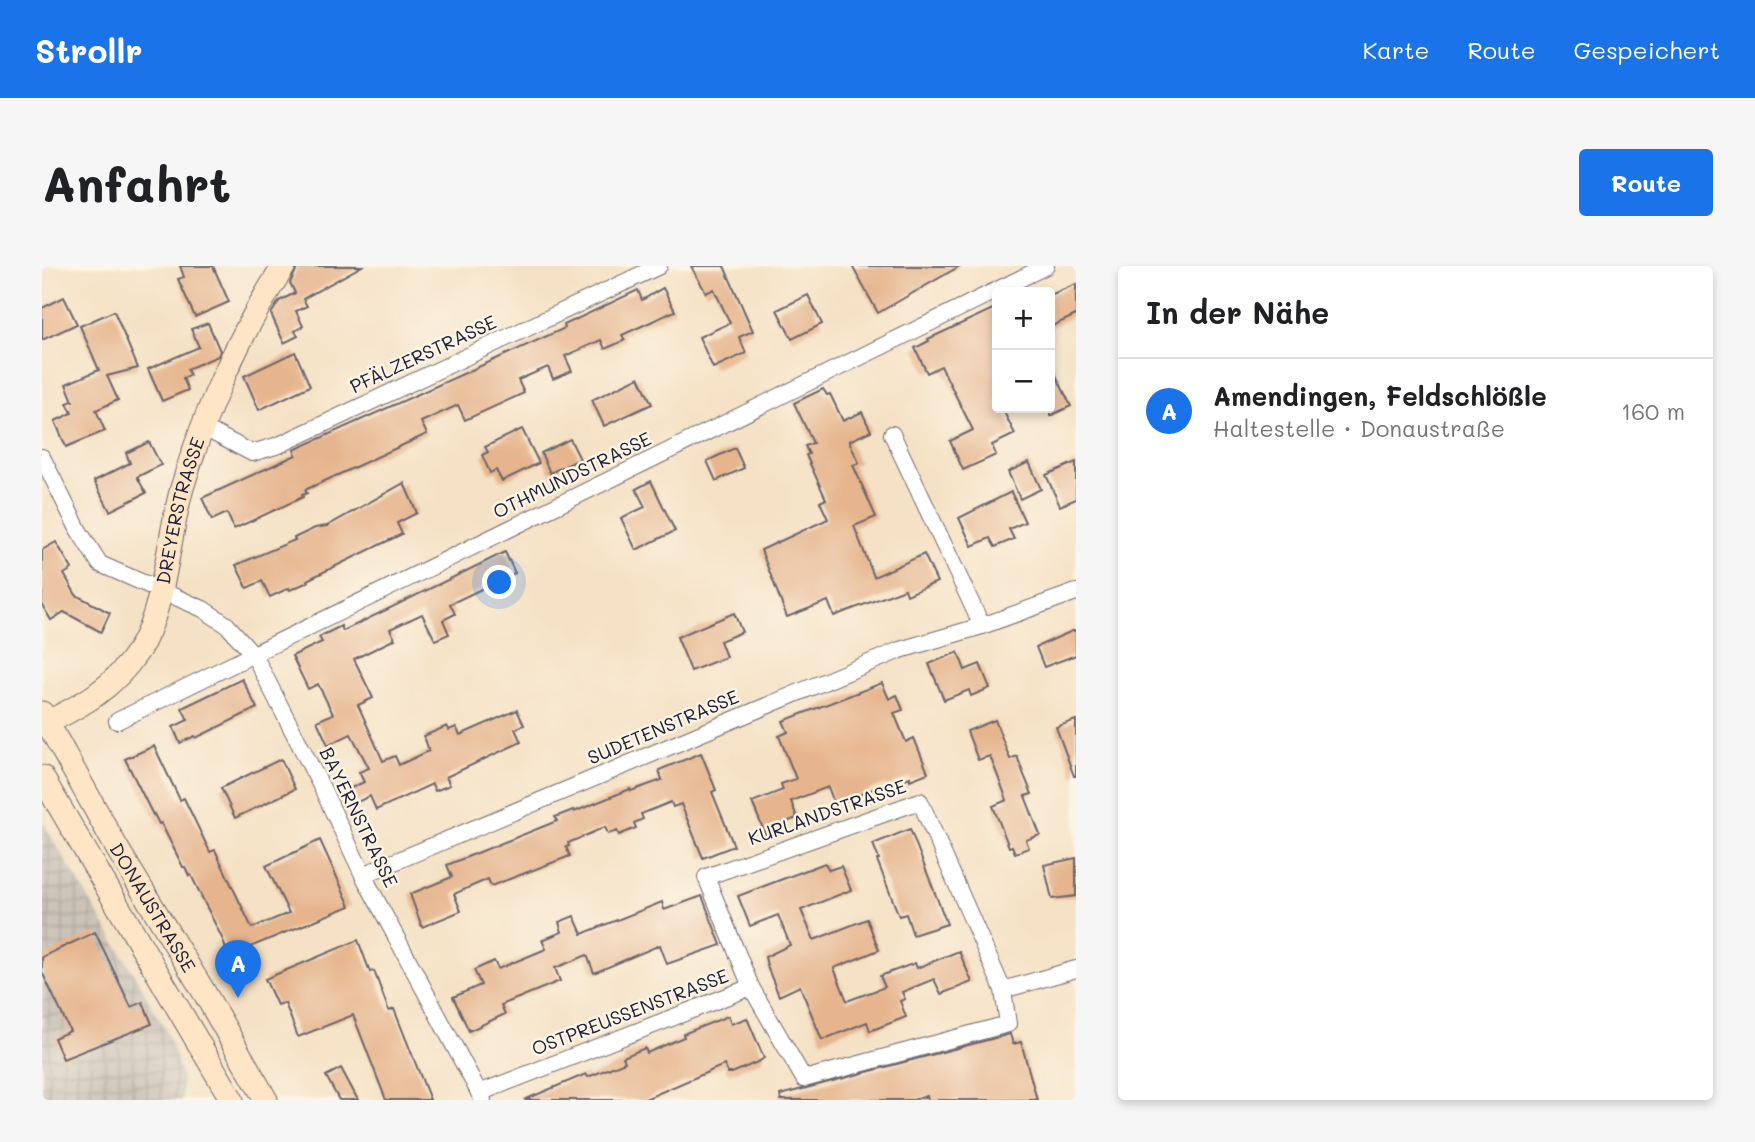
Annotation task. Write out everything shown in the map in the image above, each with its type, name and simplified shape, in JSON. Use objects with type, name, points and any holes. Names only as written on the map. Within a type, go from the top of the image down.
[{"type":"street","name":"DREYERSTRASSE","points":[[44,720],[88,701],[120,674],[146,637],[182,487],[233,355],[260,302],[284,266]]},
{"type":"street","name":"PFÄLZERSTRASSE","points":[[204,428],[252,453],[279,445],[659,266]]},
{"type":"street","name":"OTHMUNDSTRASSE","points":[[117,721],[1046,266]]},
{"type":"street","points":[[892,434],[982,626]]},
{"type":"street","name":"BAYERNSTRASSE","points":[[42,457],[79,531],[100,564],[203,609],[227,625],[254,655],[363,875],[481,1097]]},
{"type":"street","name":"SUDETENSTRASSE","points":[[363,875],[900,650],[982,626],[1076,592]]},
{"type":"street","name":"DONAUSTRASSE","points":[[44,720],[266,1100]]},
{"type":"street","name":"DONAUSTRASSE","points":[[42,777],[232,1100]]},
{"type":"street","name":"KURLANDSTRASSE","points":[[751,987],[706,877],[920,801],[1003,990]]},
{"type":"street","points":[[1003,990],[1076,969]]},
{"type":"street","name":"OSTPREUSSENSTRASSE","points":[[481,1097],[751,987],[804,1079],[1007,1024],[1003,990]]},
{"type":"shaded area","points":[[42,821],[168,1035],[182,1078],[182,1100],[42,1100]]},
{"type":"building","points":[[180,266],[213,266],[229,302],[195,317],[178,279],[184,277]]},
{"type":"building","points":[[298,266],[362,266],[303,299],[307,306],[296,311],[303,326],[295,331],[298,336],[284,343],[271,314],[279,301],[295,293],[290,283]]},
{"type":"building","points":[[691,266],[724,266],[753,331],[739,337],[746,353],[713,368],[699,337],[730,323],[714,289],[706,293]]},
{"type":"building","points":[[852,266],[960,266],[878,313]]},
{"type":"building","points":[[1076,284],[1076,315],[1055,325],[1055,293]]},
{"type":"building","points":[[663,288],[675,311],[622,335],[625,340],[605,349],[601,340],[565,356],[572,371],[553,379],[548,367],[518,380],[524,393],[465,420],[458,405],[421,422],[427,434],[305,490],[307,493],[302,495],[303,497],[234,529],[227,513],[212,520],[202,498],[296,455],[294,450],[565,328],[564,325],[638,290],[642,300]]},
{"type":"building","points":[[808,295],[822,324],[792,339],[777,310]]},
{"type":"building","points":[[64,297],[77,324],[42,340],[42,308]]},
{"type":"building","points":[[992,309],[992,413],[1004,413],[1015,434],[992,445],[996,455],[963,470],[950,441],[973,430],[941,366],[927,373],[915,348],[929,341],[928,339]]},
{"type":"building","points":[[114,311],[138,368],[107,376],[118,400],[96,410],[105,431],[66,447],[55,421],[72,413],[67,403],[73,401],[66,384],[99,370],[80,326]]},
{"type":"building","points":[[208,323],[220,351],[218,356],[187,369],[190,375],[183,378],[188,390],[162,401],[148,369],[199,347],[191,329]]},
{"type":"building","points":[[295,352],[310,386],[259,410],[244,376]]},
{"type":"building","points":[[1055,373],[1071,406],[1050,416],[1050,413],[1055,413]]},
{"type":"building","points":[[639,377],[652,404],[604,426],[592,400]]},
{"type":"building","points":[[823,389],[827,395],[830,394],[843,421],[862,412],[871,431],[849,441],[859,463],[853,465],[876,517],[854,526],[874,577],[924,554],[937,582],[907,595],[905,589],[834,616],[828,601],[787,617],[761,550],[828,519],[820,502],[826,499],[806,455],[809,454],[805,446],[813,443],[794,403]]},
{"type":"building","points":[[522,429],[539,463],[502,481],[496,470],[490,473],[482,455],[488,452],[485,447]]},
{"type":"building","points":[[570,439],[580,459],[550,473],[541,453]]},
{"type":"building","points":[[149,442],[161,465],[137,477],[146,493],[110,511],[94,481],[130,463],[126,453]]},
{"type":"building","points":[[735,448],[744,468],[716,481],[707,461]]},
{"type":"building","points":[[1029,462],[1041,489],[1020,499],[1008,472]]},
{"type":"building","points":[[1076,462],[1076,499],[1060,506],[1046,475]]},
{"type":"building","points":[[651,481],[675,531],[636,550],[621,518],[645,507],[636,489]]},
{"type":"building","points":[[404,483],[417,513],[397,523],[402,534],[307,580],[308,582],[270,597],[262,581],[247,588],[236,565],[295,540],[294,538],[315,528],[327,526]]},
{"type":"building","points":[[1011,492],[1025,522],[1009,529],[1014,539],[995,547],[990,538],[972,546],[959,518]]},
{"type":"building","points":[[56,542],[72,569],[64,574],[76,595],[110,613],[101,632],[64,612],[51,620],[42,605],[42,550]]},
{"type":"building","points":[[505,552],[515,573],[450,604],[455,614],[443,620],[449,634],[435,640],[422,614],[390,629],[395,639],[354,659],[373,698],[358,705],[383,761],[395,756],[399,765],[429,751],[424,736],[447,726],[449,730],[456,727],[460,735],[517,710],[524,725],[515,729],[521,742],[446,777],[450,785],[435,791],[432,784],[376,810],[370,796],[353,804],[347,790],[364,782],[359,772],[369,768],[351,734],[328,745],[317,721],[333,714],[318,684],[308,689],[292,656],[322,642],[319,637],[341,626],[343,631]]},
{"type":"building","points":[[734,613],[742,632],[720,641],[726,657],[691,671],[677,637]]},
{"type":"building","points":[[1076,631],[1076,655],[1044,667],[1036,647]]},
{"type":"building","points":[[958,652],[965,670],[980,664],[990,688],[971,696],[969,690],[944,700],[929,664]]},
{"type":"building","points":[[242,679],[257,708],[180,743],[173,727],[188,720],[182,708]]},
{"type":"building","points":[[882,683],[889,699],[897,695],[903,710],[894,713],[906,742],[914,738],[928,773],[886,787],[885,784],[835,805],[828,787],[791,801],[797,818],[781,824],[783,829],[766,836],[752,802],[783,790],[781,784],[796,779],[779,736],[788,732],[783,721]]},
{"type":"building","points":[[995,720],[1010,759],[1017,756],[1032,794],[1025,796],[1040,835],[1026,840],[1029,848],[1015,853],[1012,846],[1009,847],[993,806],[1007,800],[990,756],[978,760],[967,731]]},
{"type":"building","points":[[1076,720],[1076,776],[1074,776],[1056,727]]},
{"type":"building","points":[[154,746],[180,800],[184,798],[210,852],[215,850],[252,928],[289,913],[266,866],[320,840],[350,906],[228,956],[191,875],[189,876],[183,867],[161,823],[159,824],[153,815],[125,759]]},
{"type":"building","points":[[701,753],[716,790],[712,792],[734,846],[703,858],[681,804],[673,807],[671,802],[641,814],[643,819],[634,823],[636,828],[619,835],[617,831],[608,834],[605,827],[568,843],[569,846],[566,847],[570,856],[491,886],[488,879],[454,894],[461,911],[422,927],[410,894],[452,877],[447,865],[557,821],[555,817],[662,780],[659,770]]},
{"type":"building","points":[[281,759],[295,789],[235,818],[221,788]]},
{"type":"building","points":[[910,829],[947,924],[913,935],[906,914],[899,916],[873,844]]},
{"type":"building","points":[[1076,858],[1076,896],[1052,899],[1044,865]]},
{"type":"building","points":[[825,863],[829,870],[841,866],[851,890],[801,910],[814,940],[867,919],[879,950],[834,968],[847,1001],[885,987],[880,976],[915,963],[917,968],[959,951],[972,982],[941,994],[934,979],[902,992],[905,999],[900,1001],[906,1017],[870,1031],[867,1022],[822,1040],[800,986],[779,996],[768,969],[765,957],[790,945],[778,915],[750,926],[738,896]]},
{"type":"building","points":[[702,896],[721,945],[667,964],[660,945],[594,973],[587,955],[555,968],[560,981],[501,1005],[505,1014],[469,1031],[453,997],[481,985],[474,970],[494,961],[498,969],[546,949],[542,940],[562,932],[559,922],[574,916],[582,934],[662,902],[664,910]]},
{"type":"building","points":[[95,932],[131,1007],[143,1002],[152,1024],[63,1059],[54,1038],[70,1031],[42,972],[42,957]]},
{"type":"building","points":[[358,940],[370,972],[374,971],[389,1011],[394,1009],[430,1100],[386,1100],[353,1015],[298,1037],[285,1003],[277,1005],[265,979]]},
{"type":"building","points":[[728,1016],[731,1024],[747,1018],[764,1058],[732,1073],[728,1073],[724,1065],[643,1100],[524,1100],[586,1074],[588,1077],[625,1062],[623,1057],[645,1048],[647,1053],[684,1037],[683,1034]]},
{"type":"building","points":[[1010,1034],[1013,1044],[1021,1042],[1037,1100],[928,1100],[927,1096],[913,1100],[781,1100],[780,1095]]},
{"type":"building","points":[[341,1068],[358,1100],[339,1100],[326,1076]]},
{"type":"place","name":"Amendingen, Feldschlößle","points":[[238,998]]}]
